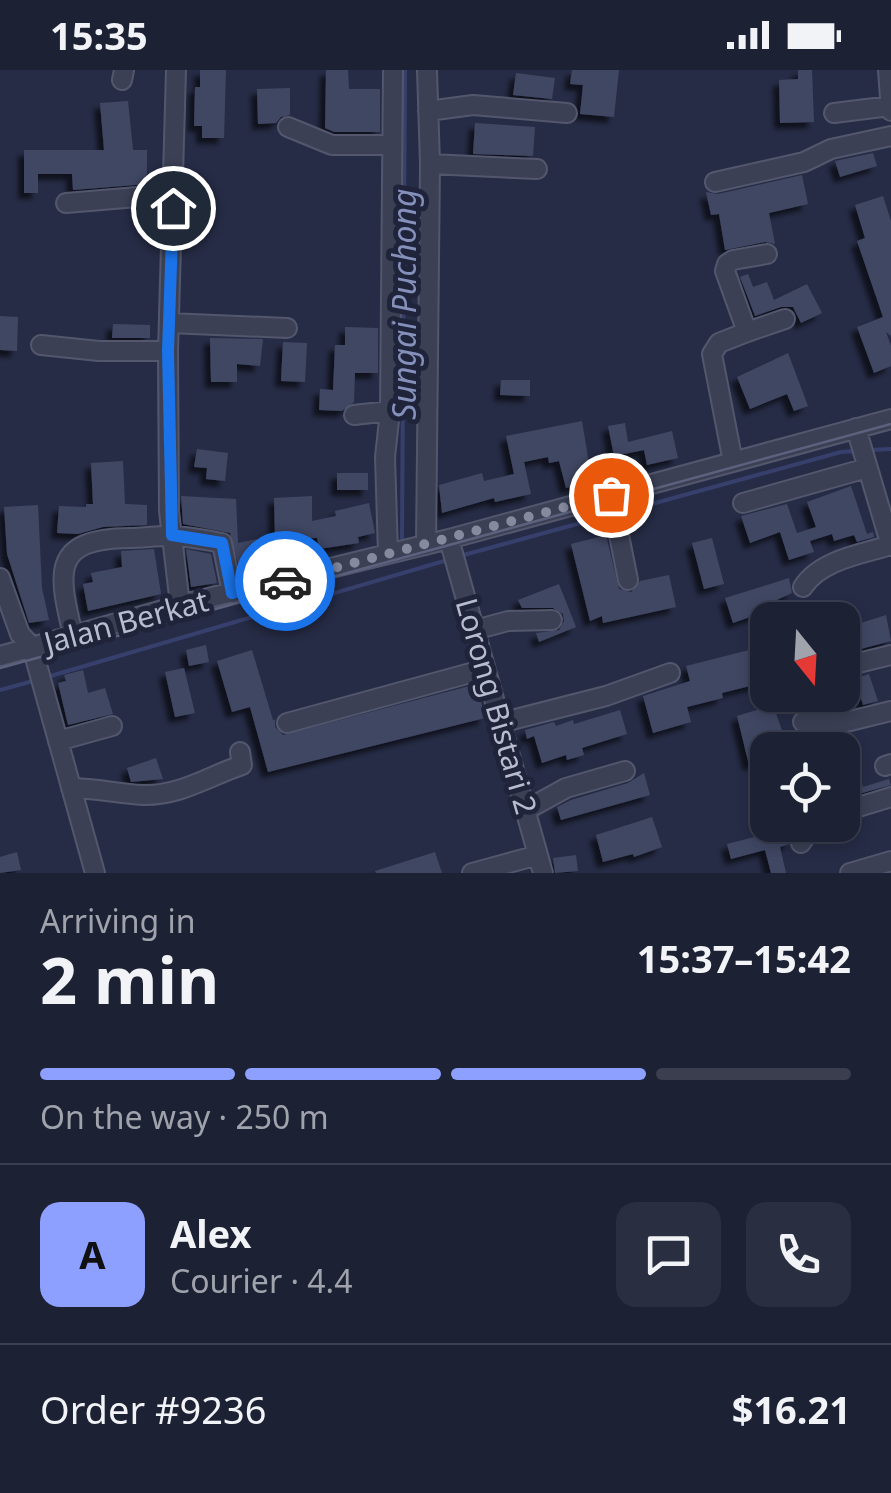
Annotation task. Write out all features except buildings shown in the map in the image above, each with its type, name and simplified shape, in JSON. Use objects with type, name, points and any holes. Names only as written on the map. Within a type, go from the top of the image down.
[{"type":"street","points":[[176,70],[168,351],[172,535],[180,605]]},
{"type":"street","points":[[388,554],[385,456],[390,412],[392,70]]},
{"type":"street","points":[[426,545],[430,164],[427,70]]},
{"type":"street","points":[[834,113],[891,108],[888,70]]},
{"type":"street","points":[[428,110],[473,105],[566,113]]},
{"type":"street","points":[[288,127],[332,145],[392,145]]},
{"type":"street","points":[[714,182],[804,162],[831,149],[891,136]]},
{"type":"street","points":[[430,164],[537,169]]},
{"type":"street","points":[[66,203],[137,197],[173,208]]},
{"type":"street","points":[[747,332],[727,264],[767,254]]},
{"type":"street","points":[[734,462],[712,354],[719,343],[785,319]]},
{"type":"street","points":[[169,323],[287,328]]},
{"type":"street","points":[[41,346],[168,351]]},
{"type":"street","points":[[354,415],[390,412]]},
{"type":"street","name":"Jalan Berkat","points":[[0,656],[180,605],[388,554],[426,545],[451,545],[613,506],[734,462],[858,434],[891,418]]},
{"type":"street","points":[[804,587],[810,576],[826,566],[891,546],[885,507],[866,465],[858,434]]},
{"type":"street","points":[[743,503],[866,465]]},
{"type":"street","points":[[613,506],[628,580]]},
{"type":"street","points":[[73,635],[64,595],[64,570],[70,554],[81,544],[101,538],[172,535],[222,543],[232,593]]},
{"type":"street","name":"Lorong Bistari 2","points":[[451,545],[540,864]]},
{"type":"street","points":[[0,578],[20,634],[32,647],[95,873]]},
{"type":"street","points":[[475,630],[508,621],[552,620]]},
{"type":"street","points":[[860,663],[891,656]]},
{"type":"street","points":[[287,723],[485,670]]},
{"type":"street","points":[[500,723],[606,696],[670,673]]},
{"type":"street","points":[[802,722],[842,723],[891,711]]},
{"type":"street","points":[[58,740],[112,726]]},
{"type":"street","points":[[71,788],[144,795],[182,790],[242,765],[240,752]]},
{"type":"street","points":[[526,810],[566,788],[625,771]]},
{"type":"street","points":[[860,807],[891,798]]},
{"type":"street","points":[[850,873],[891,861]]},
{"type":"street","points":[[472,873],[540,864]]},
{"type":"waterway","name":"Sungai Puchong","points":[[402,538],[405,70]]},
{"type":"waterway","points":[[871,450],[891,449]]},
{"type":"waterway","points":[[619,513],[856,451]]},
{"type":"waterway","points":[[460,556],[610,515]]},
{"type":"waterway","name":"Sungai Puchong","points":[[47,677],[451,559]]},
{"type":"waterway","name":"Sungai Puchong","points":[[0,690],[33,681]]},
{"type":"tram line","points":[[0,668],[891,424]]},
{"type":"way so far","points":[[285,581],[611,495]]},
{"type":"route","points":[[173,208],[168,351],[172,535],[222,543],[232,593],[285,581]]}]
